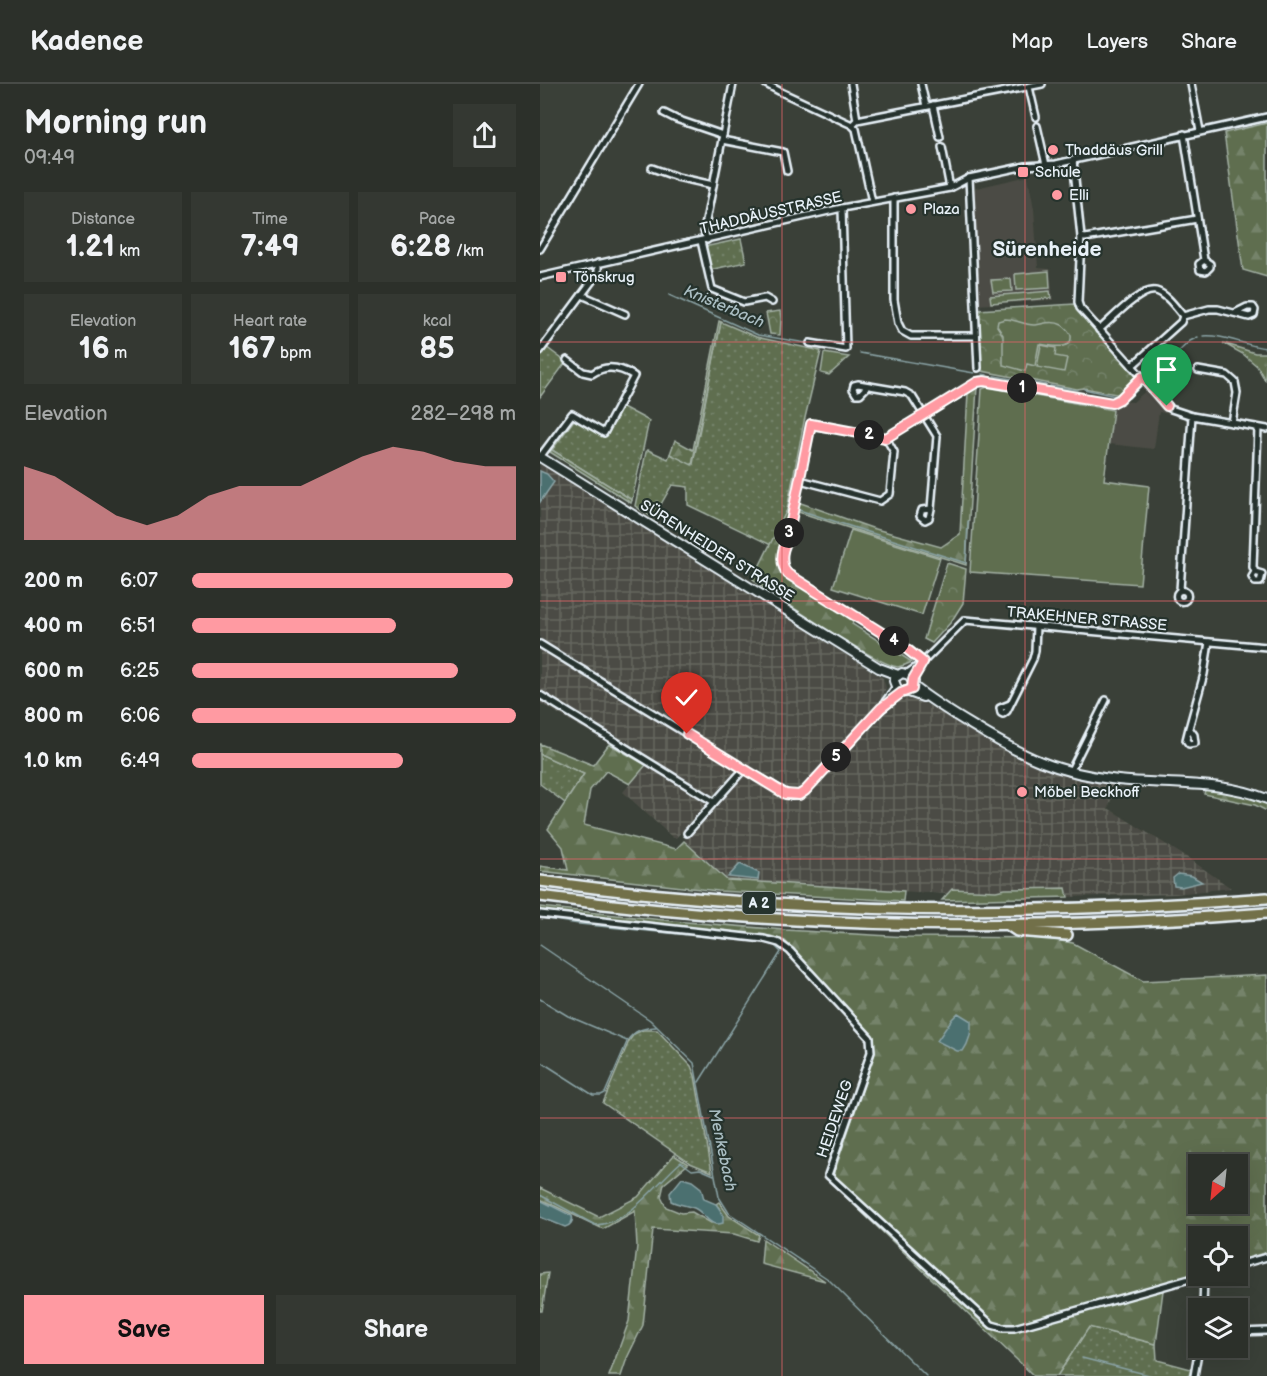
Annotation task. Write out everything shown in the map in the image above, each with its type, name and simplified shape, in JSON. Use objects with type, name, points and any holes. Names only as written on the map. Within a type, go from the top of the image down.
[{"type":"highway","name":"A 2","points":[[540,881],[726,901],[860,908],[1042,910],[1267,898]]},
{"type":"highway","name":"A 2","points":[[540,896],[675,912],[868,923],[1008,925],[1105,923],[1267,913]]},
{"type":"highway","points":[[1008,925],[1017,932],[1067,935]]},
{"type":"main road","name":"SÜRENHEIDER STRASSE","points":[[540,457],[1023,756],[1070,772],[1120,780],[1221,787],[1245,791],[1267,799]]},
{"type":"street","points":[[540,249],[639,84]]},
{"type":"street","points":[[733,84],[704,231],[712,289],[744,302],[765,298],[772,302]]},
{"type":"street","points":[[766,84],[855,122],[1042,84]]},
{"type":"street","points":[[851,84],[856,129],[872,202]]},
{"type":"street","points":[[921,84],[926,106]]},
{"type":"street","points":[[999,84],[1000,92]]},
{"type":"street","points":[[1191,84],[1200,131]]},
{"type":"street","points":[[1029,87],[1036,117]]},
{"type":"street","points":[[933,105],[940,136]]},
{"type":"street","points":[[664,113],[722,137],[783,152],[787,171]]},
{"type":"street","name":"THADDÄUSSTRASSE","points":[[540,277],[842,208],[950,188],[969,178],[1026,166],[1073,160],[1267,117]]},
{"type":"street","points":[[1037,126],[1046,165]]},
{"type":"street","points":[[1184,134],[1204,260]]},
{"type":"street","points":[[942,147],[950,188]]},
{"type":"street","points":[[1073,160],[1081,237],[1078,303],[1080,308],[1170,409],[1192,416],[1267,429]]},
{"type":"street","points":[[652,168],[677,177],[713,185]]},
{"type":"street","points":[[969,178],[978,368]]},
{"type":"street","points":[[894,198],[894,300],[898,323],[902,331],[911,336],[976,336]]},
{"type":"street","points":[[810,343],[846,349],[842,208]]},
{"type":"street","points":[[1081,237],[1095,237],[1197,219]]},
{"type":"street","points":[[540,351],[598,273],[598,263]]},
{"type":"street","points":[[1099,330],[1135,298],[1150,290],[1164,295],[1183,316]]},
{"type":"street","points":[[582,295],[625,314]]},
{"type":"street","points":[[1183,316],[1209,309],[1235,313]]},
{"type":"street","points":[[1132,366],[1181,322],[1183,316]]},
{"type":"street","name":"SÜRENHEIDER STRASSE","points":[[540,457],[572,414],[604,433],[634,376],[625,370],[602,367],[592,374],[583,372],[567,360]]},
{"type":"street","points":[[1198,370],[1227,375],[1235,382],[1237,393],[1232,423]]},
{"type":"street","points":[[923,662],[903,646],[783,569],[782,552],[787,541],[811,424],[886,438],[980,381],[1112,403],[1120,399],[1142,377]]},
{"type":"street","points":[[868,386],[905,392],[912,396],[937,436],[931,509]]},
{"type":"street","points":[[1180,591],[1192,416]]},
{"type":"street","points":[[1255,572],[1253,567],[1258,428]]},
{"type":"street","points":[[800,480],[836,488],[872,500],[885,499],[890,494],[894,452],[886,438]]},
{"type":"street","name":"TRAKEHNER STRASSE","points":[[904,683],[965,620],[1267,647]]},
{"type":"street","points":[[1011,704],[1033,659],[1036,626]]},
{"type":"street","points":[[1189,728],[1204,674],[1209,642]]},
{"type":"street","points":[[540,644],[785,794],[799,795],[805,791],[904,683]]},
{"type":"street","points":[[540,695],[714,802]]},
{"type":"street","points":[[1070,772],[1106,700]]},
{"type":"street","points":[[687,834],[744,769]]},
{"type":"street","name":"HEIDEWEG","points":[[540,914],[764,939],[779,943],[790,951],[870,1038],[871,1052],[828,1175],[992,1325],[1014,1328],[1188,1279]]},
{"type":"street","points":[[1248,1262],[1267,1257]]},
{"type":"street","points":[[1248,1332],[1267,1331]]},
{"type":"street","points":[[1194,1376],[1197,1358]]},
{"type":"shaded area","points":[[1028,176],[1034,209],[1038,268],[1050,269],[1053,300],[977,305],[972,189]]},
{"type":"shaded area","points":[[1148,389],[1170,412],[1169,414],[1159,412],[1154,449],[1109,444],[1114,405],[1121,401],[1133,402]]},
{"type":"shaded area","points":[[540,463],[883,678],[886,688],[882,698],[803,787],[792,791],[787,790],[747,768],[540,640]]},
{"type":"shaded area","points":[[540,647],[738,769],[676,838],[673,838],[623,792],[646,765],[540,703]]},
{"type":"shaded area","points":[[912,697],[1021,760],[1074,778],[1117,784],[1108,808],[1231,888],[1175,894],[1068,897],[1066,888],[996,891],[952,889],[947,894],[727,880],[684,841],[743,772],[786,798],[801,798],[890,704],[902,698]]},
{"type":"green space","points":[[1267,123],[1267,277],[1243,270],[1224,133]]},
{"type":"green space","points":[[741,239],[746,262],[709,270],[704,247]]},
{"type":"green space","points":[[1049,271],[1050,288],[1016,290],[1015,274]]},
{"type":"green space","points":[[1011,279],[1012,291],[993,292],[991,280]]},
{"type":"green space","points":[[1050,291],[1051,298],[991,303],[990,296]]},
{"type":"green space","points":[[1075,304],[1076,309],[1136,375],[1136,379],[1121,395],[982,371],[978,310]]},
{"type":"green space","points":[[780,311],[780,335],[770,334],[766,313]]},
{"type":"green space","points":[[1005,319],[1030,325],[1059,324],[1069,332],[1071,341],[1064,346],[1039,344],[1035,366],[1027,364],[1025,371],[1003,365],[1003,335],[997,326],[998,321]]},
{"type":"green space","points":[[719,321],[721,322],[692,465],[670,454],[675,440],[693,450]]},
{"type":"green space","points":[[721,322],[756,337],[821,351],[787,510],[771,545],[688,505],[688,487],[672,485],[653,518],[635,506],[648,450],[668,459],[670,454],[693,464]]},
{"type":"green space","points":[[1223,343],[1255,353],[1267,353],[1265,380],[1257,366],[1243,354]]},
{"type":"green space","points":[[1041,345],[1056,348],[1055,356],[1067,358],[1064,372],[1037,367]]},
{"type":"green space","points":[[546,347],[566,362],[540,397],[540,355]]},
{"type":"green space","points":[[824,353],[849,357],[829,375],[821,373]]},
{"type":"green space","points":[[977,387],[966,565],[795,511],[798,502],[872,528],[941,547],[960,534],[968,393]]},
{"type":"green space","points":[[987,387],[1113,410],[1104,480],[1149,486],[1140,584],[970,572],[982,389]]},
{"type":"green space","points":[[621,406],[649,421],[632,500],[552,450],[574,420],[604,437]]},
{"type":"green space","points":[[552,450],[632,500],[631,503],[550,452]]},
{"type":"green space","points":[[787,510],[791,512],[778,562],[782,571],[787,577],[854,620],[852,624],[912,662],[898,667],[888,664],[810,618],[753,579]]},
{"type":"green space","points":[[851,530],[940,558],[922,615],[833,587]]},
{"type":"green space","points":[[947,563],[966,569],[963,603],[951,622],[932,643],[924,639]]},
{"type":"green space","points":[[540,744],[593,765],[609,744],[646,765],[630,784],[606,771],[590,790],[584,825],[676,849],[684,841],[727,880],[904,891],[903,901],[718,891],[540,871],[540,866],[568,870],[563,847],[548,829],[584,774],[540,754]]},
{"type":"green space","points":[[540,754],[584,774],[565,803],[540,784]]},
{"type":"green space","points":[[1205,790],[1252,798],[1267,804],[1267,811],[1255,805],[1204,794]]},
{"type":"green space","points":[[1066,888],[1068,897],[942,900],[952,889],[996,891]]},
{"type":"green space","points":[[540,907],[785,930],[907,937],[1043,938],[1073,943],[1143,981],[1267,975],[1267,1252],[1248,1258],[1248,1226],[1188,1226],[1188,1276],[1164,1283],[1156,1344],[1089,1327],[1057,1376],[1034,1376],[828,1180],[834,1173],[875,1052],[874,1037],[785,941],[771,936],[540,912]]},
{"type":"green space","points":[[643,1030],[657,1030],[691,1066],[695,1076],[712,1172],[690,1163],[603,1103],[629,1041],[634,1034]]},
{"type":"green space","points":[[674,1155],[688,1164],[664,1184],[661,1197],[666,1207],[681,1213],[692,1212],[711,1223],[720,1209],[716,1204],[719,1202],[729,1216],[759,1235],[757,1241],[734,1234],[653,1229],[643,1325],[621,1376],[609,1376],[629,1321],[637,1246],[635,1211],[603,1229],[540,1199],[540,1188],[599,1217],[638,1197]]},
{"type":"green space","points":[[763,1239],[825,1281],[761,1264]]},
{"type":"green space","points":[[548,1273],[542,1311],[540,1311],[540,1274]]},
{"type":"green space","points":[[1089,1327],[1156,1344],[1157,1360],[1191,1369],[1189,1376],[1057,1376]]},
{"type":"water","points":[[540,471],[547,474],[554,482],[540,502]]},
{"type":"water","points":[[740,864],[759,873],[758,880],[728,877]]},
{"type":"water","points":[[1178,874],[1192,876],[1202,882],[1181,887],[1174,886],[1173,878]]},
{"type":"water","points":[[958,1013],[971,1021],[970,1037],[963,1051],[957,1051],[937,1041]]},
{"type":"water","points":[[682,1178],[692,1181],[701,1188],[704,1199],[716,1204],[723,1214],[723,1223],[710,1222],[698,1210],[671,1201],[670,1193]]},
{"type":"water","points":[[540,1200],[572,1216],[571,1223],[565,1227],[540,1217]]},
{"type":"waterway","name":"Knisterbach","points":[[669,295],[758,335],[806,343]]},
{"type":"waterway","name":"Knisterbach","points":[[1203,336],[1219,337],[1267,348]]},
{"type":"waterway","name":"Knisterbach","points":[[1150,378],[1190,341],[1198,337]]},
{"type":"waterway","name":"Knisterbach","points":[[860,353],[974,373]]},
{"type":"waterway","name":"Knisterbach","points":[[982,374],[987,375]]},
{"type":"waterway","name":"Knisterbach","points":[[994,376],[1046,385]]},
{"type":"waterway","name":"Knisterbach","points":[[1050,386],[1077,390]]},
{"type":"waterway","name":"Knisterbach","points":[[1129,398],[1141,386]]},
{"type":"waterway","name":"Knisterbach","points":[[1084,389],[1115,396]]},
{"type":"waterway","points":[[799,510],[966,563],[968,521]]},
{"type":"waterway","points":[[540,918],[767,943],[774,945],[781,952],[699,1082]]},
{"type":"waterway","name":"Menkebach","points":[[540,945],[650,1020],[694,1063],[719,1197],[729,1213],[828,1279],[926,1376]]},
{"type":"waterway","points":[[540,999],[568,1016],[627,1041],[639,1030],[656,1027]]},
{"type":"waterway","points":[[540,1061],[593,1095],[601,1095],[605,1093],[627,1042]]},
{"type":"waterway","points":[[540,1195],[595,1225],[608,1223],[631,1210],[681,1162],[692,1170],[700,1169],[714,1175]]},
{"type":"waterway","points":[[1082,1358],[1153,1376]]},
{"type":"place","name":"Thaddäus Grill","points":[[1053,150]]},
{"type":"place","name":"Schule","points":[[1023,172]]},
{"type":"place","name":"Elli","points":[[1057,195]]},
{"type":"place","name":"Plaza","points":[[911,209]]},
{"type":"place","name":"Tönskrug","points":[[561,277]]},
{"type":"place","name":"Möbel Beckhoff","points":[[1022,792]]},
{"type":"district","name":"Sürenheide","points":[[1047,249]]},
{"type":"route","points":[[687,734],[785,794],[799,795],[881,708],[901,693],[912,689],[913,679],[923,662],[903,646],[783,569],[782,552],[787,541],[811,424],[886,438],[980,381],[1112,403],[1120,399],[1142,377],[1167,406]]}]
